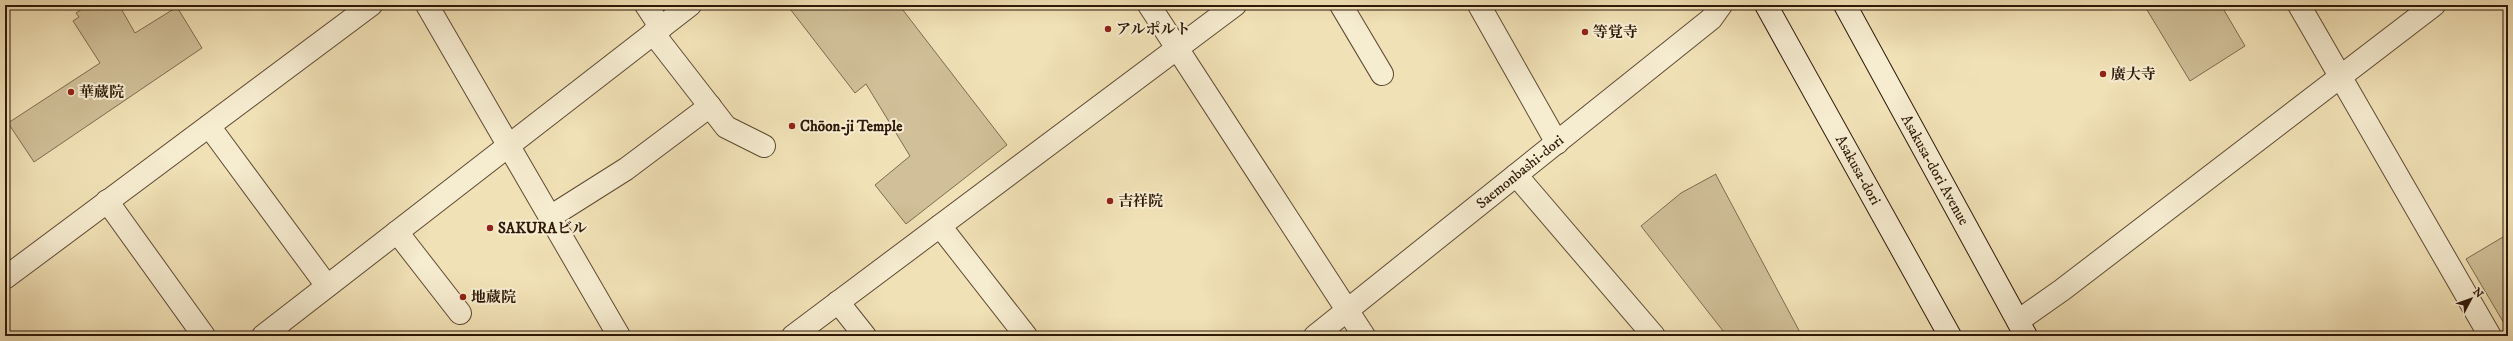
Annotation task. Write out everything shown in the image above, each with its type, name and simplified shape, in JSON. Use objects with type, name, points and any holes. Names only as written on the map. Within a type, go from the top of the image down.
[{"type":"street","points":[[5,278],[371,5]]},
{"type":"street","points":[[427,5],[619,336]]},
{"type":"street","points":[[646,5],[657,30],[726,127],[764,146]]},
{"type":"street","points":[[263,336],[690,5]]},
{"type":"street","points":[[1148,5],[1364,336]]},
{"type":"street","points":[[793,336],[1235,5]]},
{"type":"street","points":[[1341,5],[1382,74]]},
{"type":"street","points":[[1479,5],[1557,143]]},
{"type":"street","name":"Saemonbashi-dori","points":[[1315,336],[1711,19],[1721,5]]},
{"type":"street","name":"Asakusa-dori","points":[[1766,5],[1950,336]]},
{"type":"street","name":"Asakusa-dori Avenue","points":[[1845,5],[2022,329]]},
{"type":"street","points":[[2299,5],[2490,336]]},
{"type":"street","points":[[2022,329],[2062,290],[2434,5]]},
{"type":"street","points":[[550,217],[626,169],[710,106]]},
{"type":"street","points":[[209,126],[327,286]]},
{"type":"street","points":[[1516,175],[1654,336]]},
{"type":"street","points":[[107,201],[204,336]]},
{"type":"street","points":[[940,226],[1026,336]]},
{"type":"street","points":[[397,232],[460,313]]},
{"type":"street","points":[[838,302],[865,336]]},
{"type":"shaded area","name":"華蔵院","points":[[88,5],[119,5],[135,33],[177,7],[202,48],[34,162],[8,123],[100,63],[73,21],[79,17],[76,13]]},
{"type":"shaded area","points":[[787,5],[899,5],[1007,145],[906,224],[875,185],[910,156],[866,84],[855,93]]},
{"type":"shaded area","points":[[2144,5],[2221,5],[2245,46],[2190,81]]},
{"type":"shaded area","points":[[1716,174],[1802,336],[1727,336],[1641,226],[1681,193]]},
{"type":"shaded area","points":[[2508,234],[2508,330],[2466,259]]},
{"type":"place","name":"アルポルト","points":[[1108,29]]},
{"type":"place","name":"等覚寺","points":[[1585,32]]},
{"type":"place","name":"廣大寺","points":[[2103,74]]},
{"type":"place","name":"華蔵院","points":[[71,92]]},
{"type":"place","name":"Chōon-ji Temple","points":[[792,126]]},
{"type":"place","name":"吉祥院","points":[[1110,201]]},
{"type":"place","name":"SAKURAビル","points":[[490,228]]},
{"type":"place","name":"地蔵院","points":[[463,297]]}]
